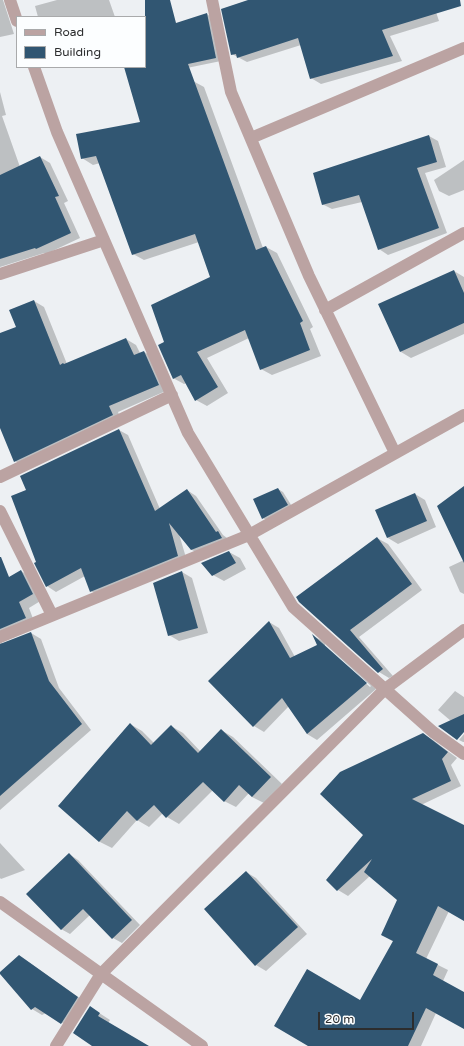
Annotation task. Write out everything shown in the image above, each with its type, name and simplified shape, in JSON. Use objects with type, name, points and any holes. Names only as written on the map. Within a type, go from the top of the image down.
[{"type":"street","points":[[10,0],[16,18]]},
{"type":"street","points":[[212,0],[231,92],[309,276],[395,453]]},
{"type":"street","points":[[250,138],[464,48]]},
{"type":"street","points":[[34,68],[57,132],[188,433],[293,607],[433,732],[464,754]]},
{"type":"street","points":[[325,310],[464,233]]},
{"type":"street","points":[[0,274],[104,240]]},
{"type":"street","points":[[0,477],[172,396]]},
{"type":"street","points":[[0,637],[249,534],[464,415]]},
{"type":"street","points":[[0,511],[52,615]]},
{"type":"street","points":[[56,1046],[101,974],[385,689],[464,630]]},
{"type":"street","points":[[0,902],[202,1046]]},
{"type":"building","points":[[145,0],[170,0],[176,23],[207,13],[216,58],[188,64],[256,250],[266,246],[303,321],[300,323],[310,350],[260,370],[245,330],[197,352],[218,387],[195,401],[181,375],[173,379],[158,345],[164,342],[151,305],[210,277],[195,234],[132,255],[96,156],[81,159],[76,134],[140,122],[124,68],[146,68]]},
{"type":"building","points":[[248,0],[460,0],[461,6],[382,30],[393,56],[310,79],[298,38],[237,58],[236,54],[231,55],[221,9]]},
{"type":"building","points":[[429,135],[437,162],[417,168],[439,228],[378,250],[359,195],[322,205],[313,173]]},
{"type":"building","points":[[40,156],[59,196],[55,197],[71,233],[36,249],[35,248],[0,259],[0,175]]},
{"type":"building","points":[[454,270],[464,293],[464,323],[400,352],[378,304]]},
{"type":"building","points":[[34,300],[60,365],[126,338],[134,355],[144,351],[159,385],[109,406],[113,415],[14,462],[0,428],[0,333],[16,327],[9,310]]},
{"type":"building","points":[[119,429],[155,511],[187,489],[216,532],[218,531],[222,538],[191,550],[169,523],[178,556],[90,592],[81,568],[46,587],[34,563],[36,562],[11,496],[26,490],[20,476]]},
{"type":"building","points":[[464,486],[464,563],[437,506]]},
{"type":"building","points":[[278,488],[288,505],[262,519],[253,499]]},
{"type":"building","points":[[415,493],[427,521],[387,538],[375,510]]},
{"type":"building","points":[[377,537],[412,584],[350,630],[383,669],[378,673],[299,602],[296,597]]},
{"type":"building","points":[[229,551],[236,563],[212,576],[201,563]]},
{"type":"building","points":[[0,557],[9,577],[21,570],[33,594],[19,602],[26,618],[0,629]]},
{"type":"building","points":[[182,571],[198,628],[168,636],[153,583]]},
{"type":"building","points":[[269,621],[290,658],[317,645],[312,634],[367,683],[307,734],[282,698],[253,727],[208,681]]},
{"type":"building","points":[[31,632],[49,681],[82,724],[0,796],[0,644]]},
{"type":"building","points":[[464,714],[464,732],[457,740],[438,726]]},
{"type":"building","points":[[130,723],[151,745],[171,725],[198,753],[221,729],[271,777],[252,797],[239,785],[224,802],[203,782],[166,818],[154,805],[137,821],[127,811],[99,842],[58,806]]},
{"type":"building","points":[[423,733],[448,752],[442,759],[451,781],[412,799],[464,825],[464,921],[438,906],[416,953],[438,964],[433,975],[464,992],[464,1029],[426,1008],[408,1046],[308,1046],[274,1026],[307,969],[360,1000],[393,941],[381,935],[397,900],[364,872],[372,859],[337,891],[326,880],[363,835],[320,794],[340,772]]},
{"type":"building","points":[[69,853],[132,920],[112,939],[83,909],[61,930],[26,894]]},
{"type":"building","points":[[246,871],[298,927],[255,966],[204,909]]},
{"type":"building","points":[[19,955],[78,997],[61,1024],[35,1007],[31,1010],[0,974],[0,972]]},
{"type":"building","points":[[90,1006],[100,1013],[98,1016],[149,1046],[92,1046],[73,1033]]}]
